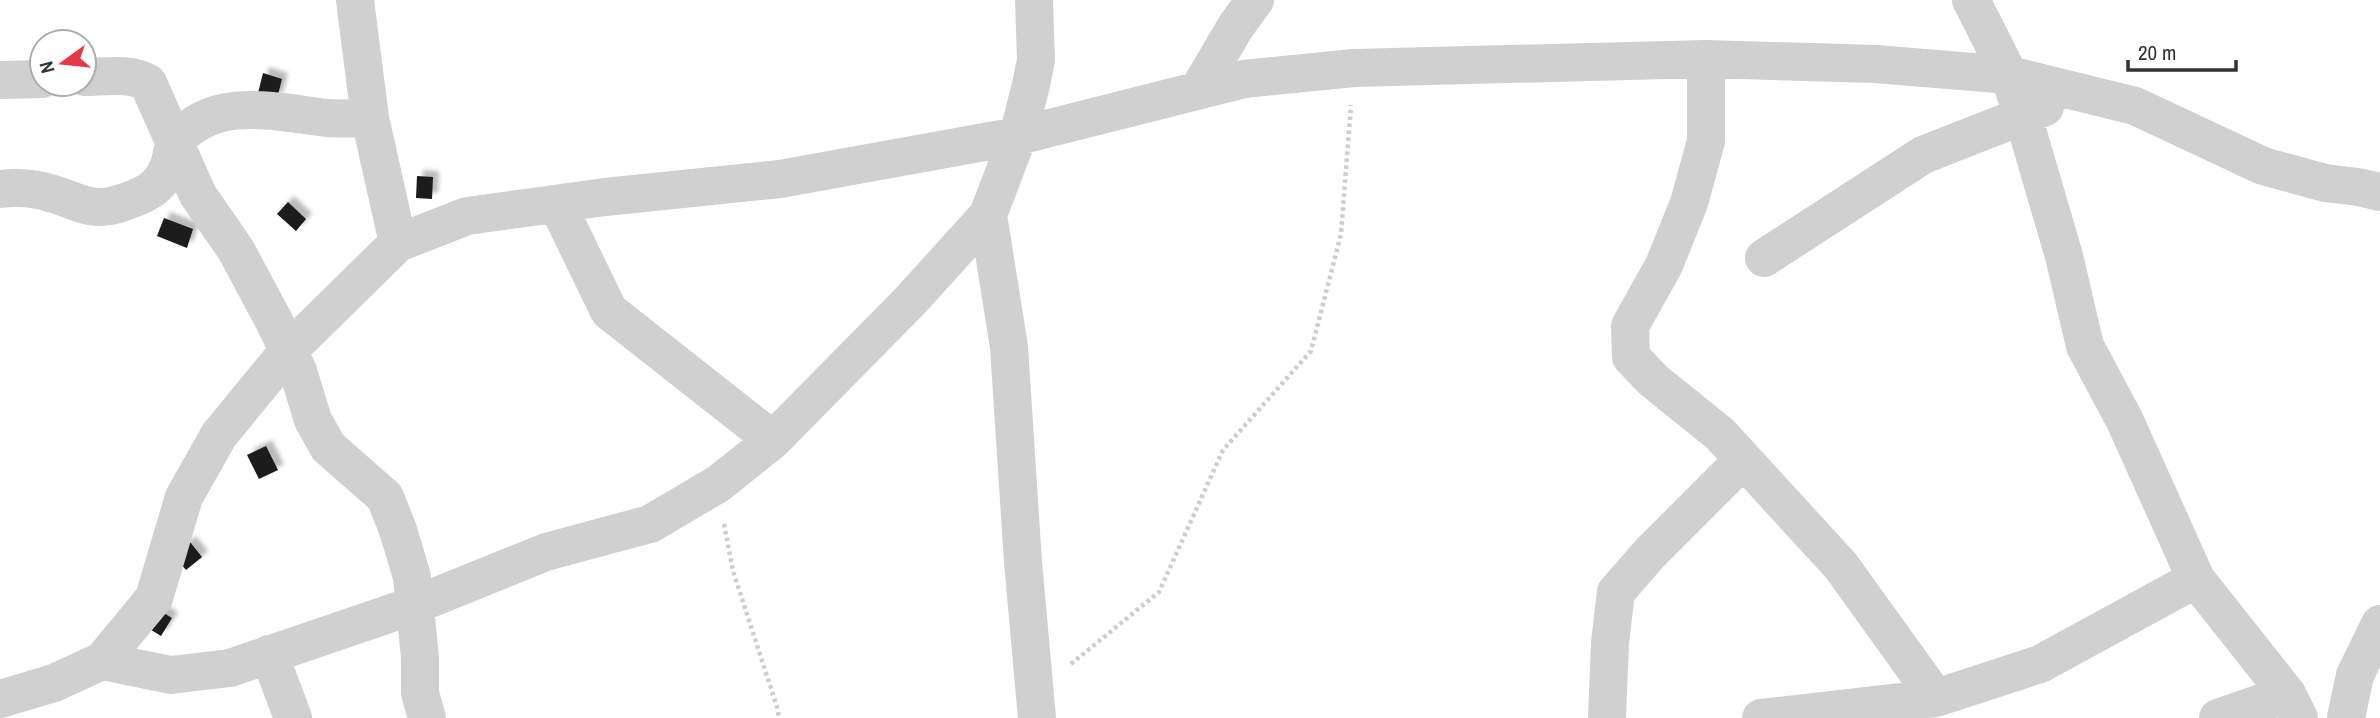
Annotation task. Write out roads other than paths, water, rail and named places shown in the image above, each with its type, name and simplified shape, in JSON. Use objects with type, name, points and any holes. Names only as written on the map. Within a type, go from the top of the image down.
[{"type":"street","points":[[355,0],[370,118],[398,243]]},
{"type":"street","points":[[102,661],[171,675],[230,668],[415,605],[546,552],[650,524],[718,484],[774,440],[910,301],[988,215],[1018,136],[1036,60],[1034,0]]},
{"type":"street","points":[[1199,89],[1236,26],[1255,0]]},
{"type":"street","points":[[1971,0],[2010,75],[2064,256],[2085,346],[2125,421],[2196,579],[2293,706],[2224,717]]},
{"type":"street","points":[[1706,59],[1706,141],[1689,203],[1664,265],[1630,326],[1631,357],[1653,380],[1720,434],[1841,566],[1936,698]]},
{"type":"street","points":[[0,699],[54,683],[102,661],[154,598],[184,497],[219,435],[288,351],[398,243],[467,216],[780,179],[1018,136],[1244,79],[1354,68],[1706,59],[1876,64],[2010,75],[2135,106],[2263,166],[2325,183],[2380,192]]},
{"type":"street","points":[[98,77],[128,76],[148,83],[198,195],[236,250],[298,371],[313,420],[328,447],[385,497],[412,577],[420,693],[427,718]]},
{"type":"street","points":[[0,80],[28,79]]},
{"type":"street","points":[[1764,258],[1923,155],[2084,93]]},
{"type":"street","points":[[0,189],[18,187],[52,193],[82,206],[111,206],[145,193],[164,180],[174,143],[202,119],[222,113],[266,109],[329,118],[370,118]]},
{"type":"street","points":[[557,204],[609,311],[774,440]]},
{"type":"street","points":[[988,215],[1009,347],[1023,562],[1036,705]]},
{"type":"street","points":[[1607,718],[1610,643],[1616,592],[1650,553],[1743,460]]},
{"type":"street","points":[[1761,718],[1936,698],[2040,664],[2196,579]]},
{"type":"street","points":[[2346,718],[2355,674],[2380,624]]},
{"type":"street","points":[[269,654],[293,718]]}]
